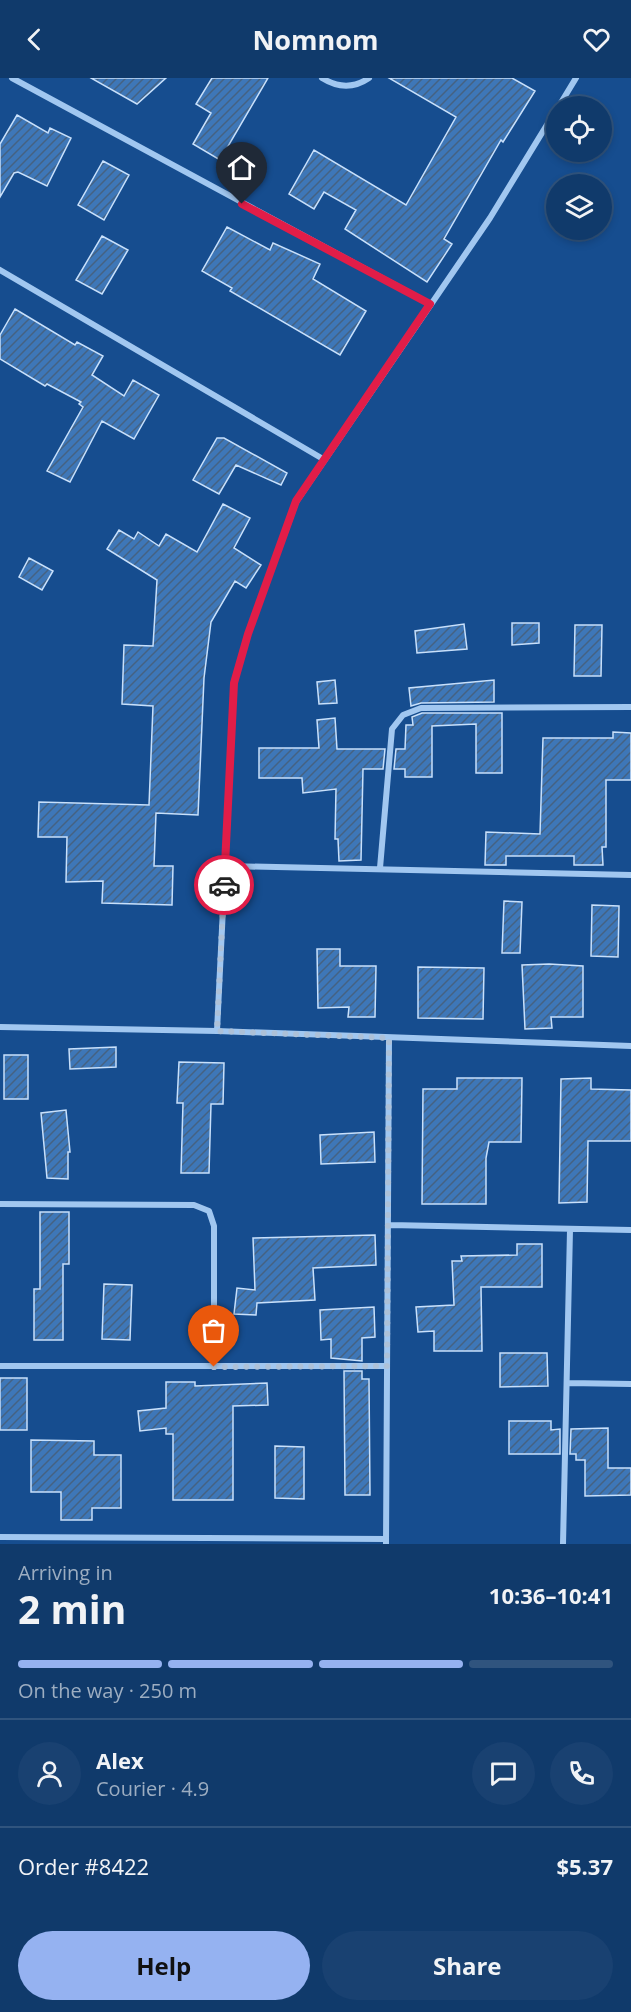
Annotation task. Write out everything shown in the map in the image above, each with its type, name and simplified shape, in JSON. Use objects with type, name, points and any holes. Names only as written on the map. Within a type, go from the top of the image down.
[{"type":"street","points":[[12,78],[430,304]]},
{"type":"street","points":[[322,78],[334,86],[358,86],[369,78]]},
{"type":"street","points":[[565,96],[576,78]]},
{"type":"street","points":[[217,1031],[234,683],[248,634],[296,501],[490,218],[546,127]]},
{"type":"street","points":[[0,270],[323,459]]},
{"type":"street","points":[[380,868],[392,729],[403,715],[421,708],[631,707]]},
{"type":"street","points":[[226,866],[631,875]]},
{"type":"street","points":[[0,1027],[217,1031],[631,1046]]},
{"type":"street","points":[[0,1537],[386,1541],[390,1225],[389,1038]]},
{"type":"street","points":[[0,1204],[194,1205],[209,1211],[214,1226],[214,1367]]},
{"type":"street","points":[[390,1225],[631,1230]]},
{"type":"street","points":[[563,1544],[570,1230]]},
{"type":"street","points":[[0,1366],[387,1366]]},
{"type":"street","points":[[568,1383],[631,1384]]},
{"type":"building","points":[[91,78],[166,78],[137,104]]},
{"type":"building","points":[[212,78],[268,78],[220,160],[193,144],[211,113],[196,104]]},
{"type":"building","points":[[389,78],[512,78],[535,91],[503,142],[501,140],[444,239],[452,244],[427,282],[345,229],[356,210],[324,192],[314,209],[289,194],[314,150],[406,205],[456,117]]},
{"type":"building","points":[[17,115],[48,133],[50,128],[71,138],[47,186],[18,172],[14,173],[0,197],[0,144]]},
{"type":"building","points":[[103,161],[129,175],[104,220],[78,205]]},
{"type":"building","points":[[227,227],[270,250],[273,243],[320,264],[313,279],[366,311],[340,355],[230,291],[232,288],[202,271]]},
{"type":"building","points":[[102,236],[128,250],[102,294],[76,280]]},
{"type":"building","points":[[15,309],[75,345],[77,342],[103,356],[92,375],[124,396],[133,380],[159,395],[134,439],[102,421],[70,482],[47,471],[83,407],[79,404],[81,402],[47,384],[45,386],[0,359],[0,335]]},
{"type":"building","points":[[217,438],[224,438],[287,473],[281,485],[236,465],[219,494],[193,480]]},
{"type":"building","points":[[223,504],[250,518],[234,548],[261,565],[246,588],[235,581],[211,622],[204,678],[198,815],[156,813],[154,866],[173,866],[172,905],[102,903],[103,881],[66,882],[67,837],[38,837],[39,802],[149,805],[153,706],[122,704],[124,645],[153,646],[157,580],[107,549],[119,530],[134,539],[138,532],[159,546],[166,534],[197,552]]},
{"type":"building","points":[[29,558],[53,571],[42,590],[19,577]]},
{"type":"building","points":[[512,623],[539,623],[539,643],[512,645]]},
{"type":"building","points":[[464,624],[467,649],[417,653],[415,631]]},
{"type":"building","points":[[575,625],[602,625],[601,676],[574,676]]},
{"type":"building","points":[[335,680],[337,703],[319,704],[317,682]]},
{"type":"building","points":[[494,680],[494,702],[421,703],[411,706],[409,688]]},
{"type":"building","points":[[422,713],[502,713],[502,773],[476,773],[476,724],[432,726],[432,777],[405,777],[405,769],[394,769],[396,749],[405,749],[406,725],[413,725],[412,717]]},
{"type":"building","points":[[335,718],[337,749],[385,749],[383,769],[363,769],[361,860],[339,861],[338,839],[335,839],[336,789],[303,793],[302,778],[259,778],[259,748],[319,748],[317,720]]},
{"type":"building","points":[[613,732],[631,733],[631,780],[606,780],[606,847],[602,847],[603,865],[574,865],[574,856],[506,856],[506,865],[485,865],[486,832],[540,834],[543,738],[613,738]]},
{"type":"building","points":[[504,901],[522,902],[520,953],[502,953]]},
{"type":"building","points":[[592,905],[619,906],[618,957],[591,956]]},
{"type":"building","points":[[317,949],[340,949],[340,966],[376,966],[375,1017],[348,1017],[349,1007],[318,1008]]},
{"type":"building","points":[[522,965],[583,966],[583,1017],[551,1017],[552,1028],[525,1029]]},
{"type":"building","points":[[418,967],[484,968],[483,1019],[418,1018]]},
{"type":"building","points":[[116,1047],[116,1067],[70,1069],[69,1049]]},
{"type":"building","points":[[4,1055],[28,1055],[28,1099],[4,1099]]},
{"type":"building","points":[[179,1062],[224,1063],[223,1104],[211,1104],[209,1173],[181,1173],[183,1103],[177,1103]]},
{"type":"building","points":[[457,1078],[522,1078],[521,1142],[489,1142],[486,1158],[486,1204],[422,1204],[423,1089],[457,1089]]},
{"type":"building","points":[[591,1078],[591,1089],[631,1090],[631,1141],[588,1141],[587,1202],[559,1203],[561,1079]]},
{"type":"building","points":[[66,1110],[70,1152],[68,1152],[68,1179],[47,1178],[41,1113]]},
{"type":"building","points":[[374,1132],[375,1162],[321,1164],[320,1135]]},
{"type":"building","points":[[40,1212],[69,1212],[69,1264],[63,1264],[63,1340],[34,1340],[34,1289],[40,1289]]},
{"type":"building","points":[[375,1235],[376,1265],[313,1268],[315,1300],[257,1303],[256,1315],[234,1314],[237,1288],[255,1290],[253,1238]]},
{"type":"building","points":[[517,1244],[542,1244],[542,1287],[481,1287],[482,1351],[434,1351],[434,1331],[418,1332],[416,1307],[454,1305],[452,1261],[462,1261],[461,1256],[517,1255]]},
{"type":"building","points":[[104,1284],[132,1285],[130,1340],[102,1339]]},
{"type":"building","points":[[374,1307],[375,1337],[362,1338],[362,1361],[331,1358],[331,1339],[321,1340],[320,1310]]},
{"type":"building","points":[[500,1353],[547,1353],[548,1386],[500,1387]]},
{"type":"building","points":[[344,1371],[362,1371],[362,1379],[369,1379],[370,1495],[345,1495]]},
{"type":"building","points":[[0,1378],[27,1378],[27,1430],[0,1430]]},
{"type":"building","points":[[166,1382],[195,1382],[195,1386],[267,1383],[268,1405],[233,1406],[233,1500],[173,1500],[173,1434],[166,1434],[166,1428],[140,1431],[138,1411],[166,1408]]},
{"type":"building","points":[[509,1421],[551,1421],[551,1430],[560,1429],[560,1454],[509,1454]]},
{"type":"building","points":[[608,1428],[608,1468],[631,1468],[631,1495],[585,1496],[585,1460],[576,1460],[576,1454],[570,1454],[571,1429]]},
{"type":"building","points":[[31,1440],[94,1441],[94,1455],[121,1455],[121,1508],[92,1508],[92,1520],[61,1520],[61,1492],[31,1492]]},
{"type":"building","points":[[275,1446],[304,1447],[304,1499],[275,1498]]},
{"type":"way so far","points":[[214,1367],[387,1366],[390,1225],[389,1038],[217,1031],[224,885]]},
{"type":"route","points":[[224,885],[234,683],[248,634],[296,501],[430,304],[242,204]]}]
